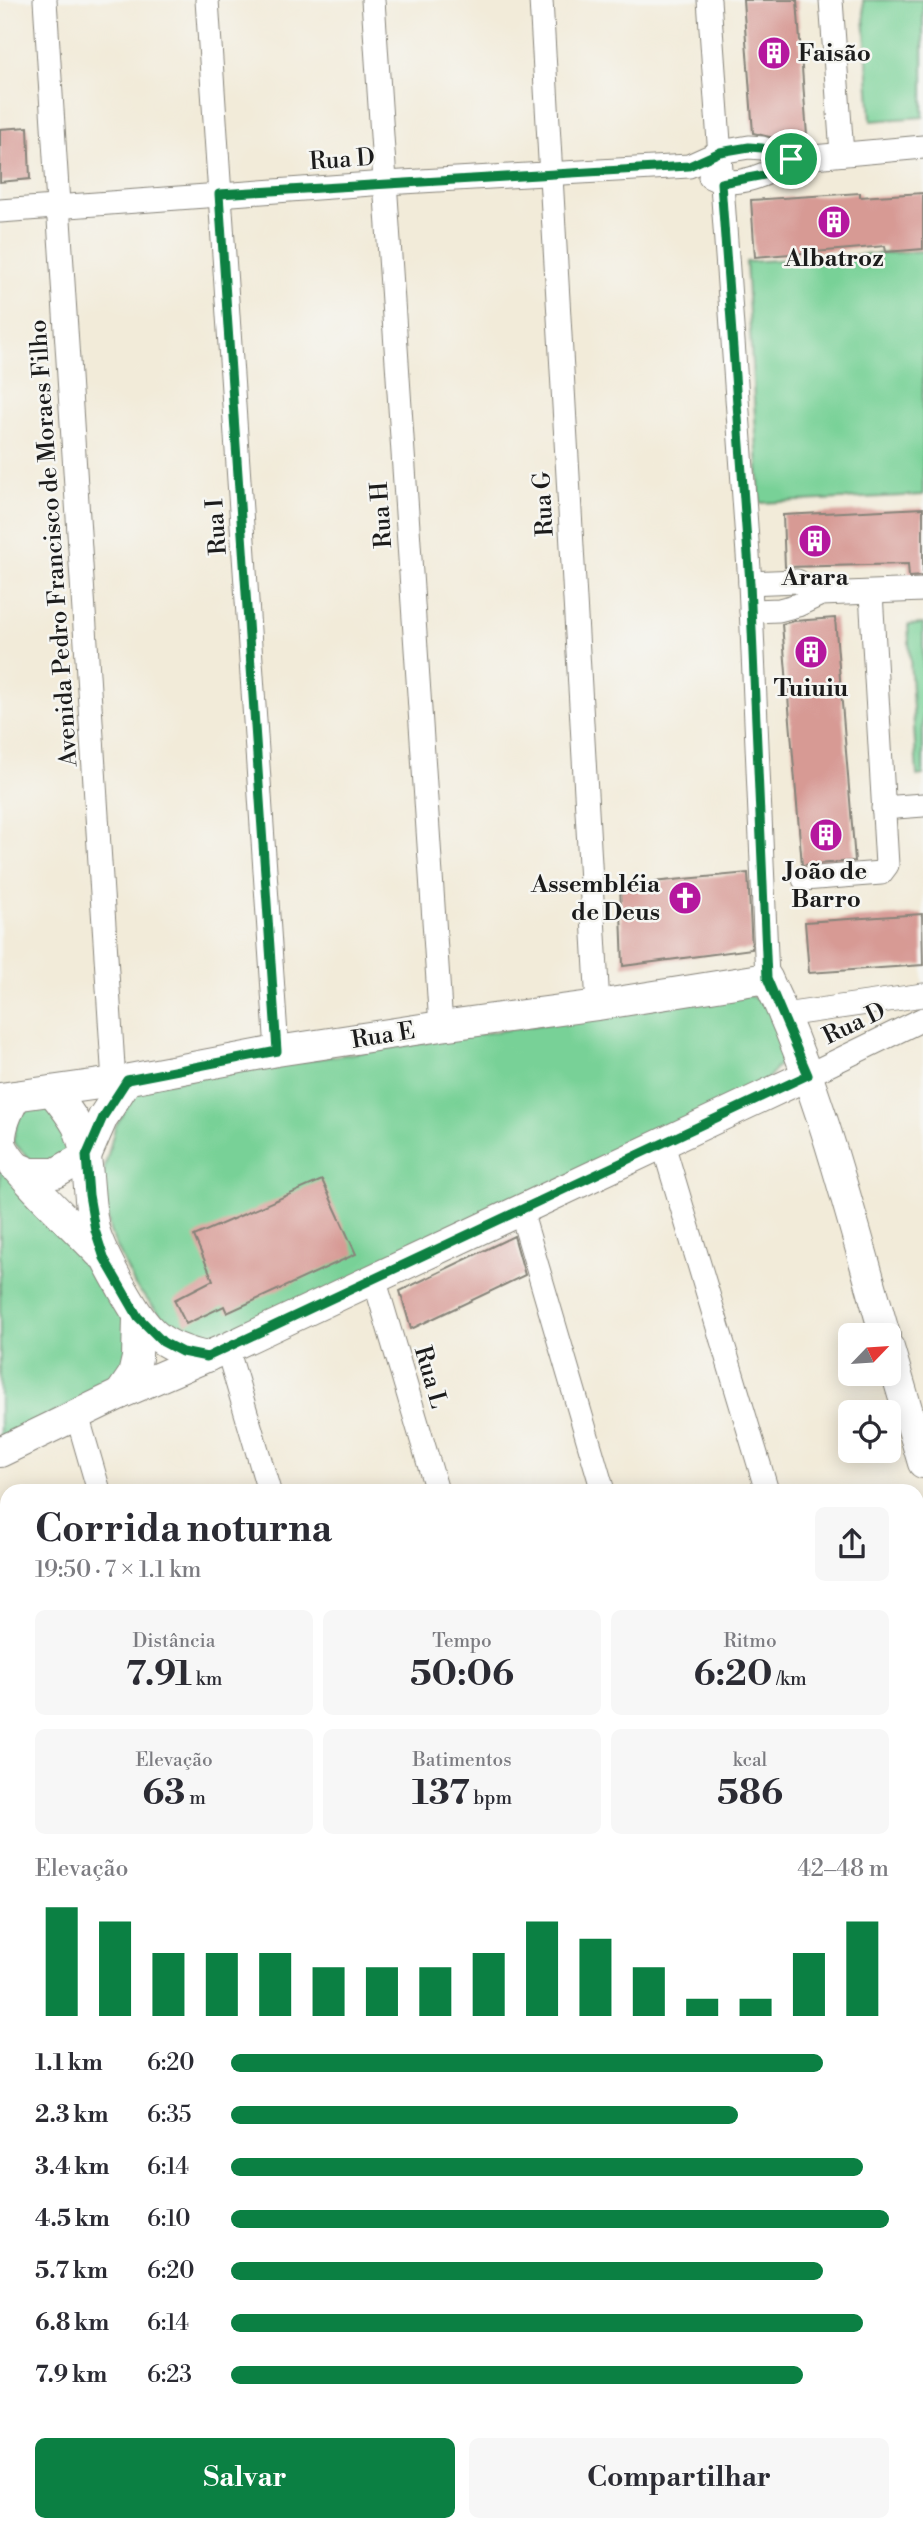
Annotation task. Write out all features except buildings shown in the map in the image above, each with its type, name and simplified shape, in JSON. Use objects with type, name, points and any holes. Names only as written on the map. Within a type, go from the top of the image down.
[{"type":"street","name":"Avenida Pedro Francisco de Moraes Filho","points":[[46,0],[58,207],[120,1081]]},
{"type":"street","name":"Rua I","points":[[207,0],[277,1051]]},
{"type":"street","name":"Rua H","points":[[373,0],[441,1026]]},
{"type":"street","name":"Rua G","points":[[541,0],[598,1005]]},
{"type":"street","points":[[709,0],[750,583],[767,978],[808,1075],[881,1323]]},
{"type":"street","points":[[831,0],[842,154]]},
{"type":"street","name":"Rua D","points":[[0,211],[384,183],[689,166],[720,152],[749,147],[762,148],[791,159]]},
{"type":"street","points":[[689,166],[721,183],[764,175],[791,159],[923,147]]},
{"type":"street","points":[[750,583],[797,581],[821,594]]},
{"type":"street","points":[[751,611],[779,610],[821,594],[923,590]]},
{"type":"street","points":[[804,879],[881,873],[886,870],[872,593]]},
{"type":"street","points":[[883,808],[923,805]]},
{"type":"street","name":"Rua E","points":[[8,1097],[120,1081],[277,1051],[767,978]]},
{"type":"street","points":[[784,1015],[866,1001],[923,995]]},
{"type":"street","name":"Rua D","points":[[808,1075],[923,1019]]},
{"type":"street","points":[[0,1452],[808,1075]]},
{"type":"street","points":[[8,1161],[31,1173],[56,1173],[86,1156],[120,1081]]},
{"type":"street","points":[[52,1090],[77,1126],[86,1156],[95,1230],[104,1258],[138,1317],[163,1342],[182,1352],[217,1352]]},
{"type":"street","points":[[8,1097],[0,1139],[8,1161],[104,1258]]},
{"type":"street","points":[[663,1144],[765,1484]]},
{"type":"street","points":[[521,1211],[601,1484]]},
{"type":"street","name":"Rua L","points":[[374,1278],[435,1484]]},
{"type":"street","points":[[120,1394],[133,1375],[135,1367],[138,1317]]},
{"type":"street","points":[[217,1352],[266,1484]]},
{"type":"street","points":[[900,1386],[923,1462]]},
{"type":"street","points":[[77,1415],[97,1484]]},
{"type":"green space","points":[[863,0],[923,0],[923,117],[871,121]]},
{"type":"green space","points":[[923,251],[923,495],[760,503],[746,262]]},
{"type":"green space","points":[[923,624],[923,775],[917,776],[908,625]]},
{"type":"green space","points":[[742,994],[762,1001],[768,1007],[777,1021],[788,1049],[780,1064],[764,1083],[224,1341],[197,1340],[170,1326],[135,1286],[110,1232],[101,1182],[115,1127],[134,1095],[152,1084]]},
{"type":"green space","points":[[46,1104],[75,1135],[67,1157],[36,1166],[13,1142],[21,1115],[30,1108]]},
{"type":"green space","points":[[0,1169],[75,1239],[129,1320],[131,1353],[113,1382],[0,1442]]},
{"type":"place","name":"Faisão","points":[[774,53]]},
{"type":"place","name":"Albatroz","points":[[834,222]]},
{"type":"place","name":"Arara","points":[[815,541]]},
{"type":"place","name":"Tuiuiu","points":[[811,652]]},
{"type":"place","name":"João de Barro","points":[[826,835]]},
{"type":"place","name":"Assembléia de Deus","points":[[685,898]]},
{"type":"route","points":[[749,147],[762,148],[791,159],[764,175],[721,183],[750,583],[767,978],[808,1075],[207,1357],[182,1352],[163,1342],[138,1317],[104,1258],[95,1230],[86,1156],[103,1117],[127,1080],[277,1051],[219,194],[689,166],[720,152],[749,147]]}]
